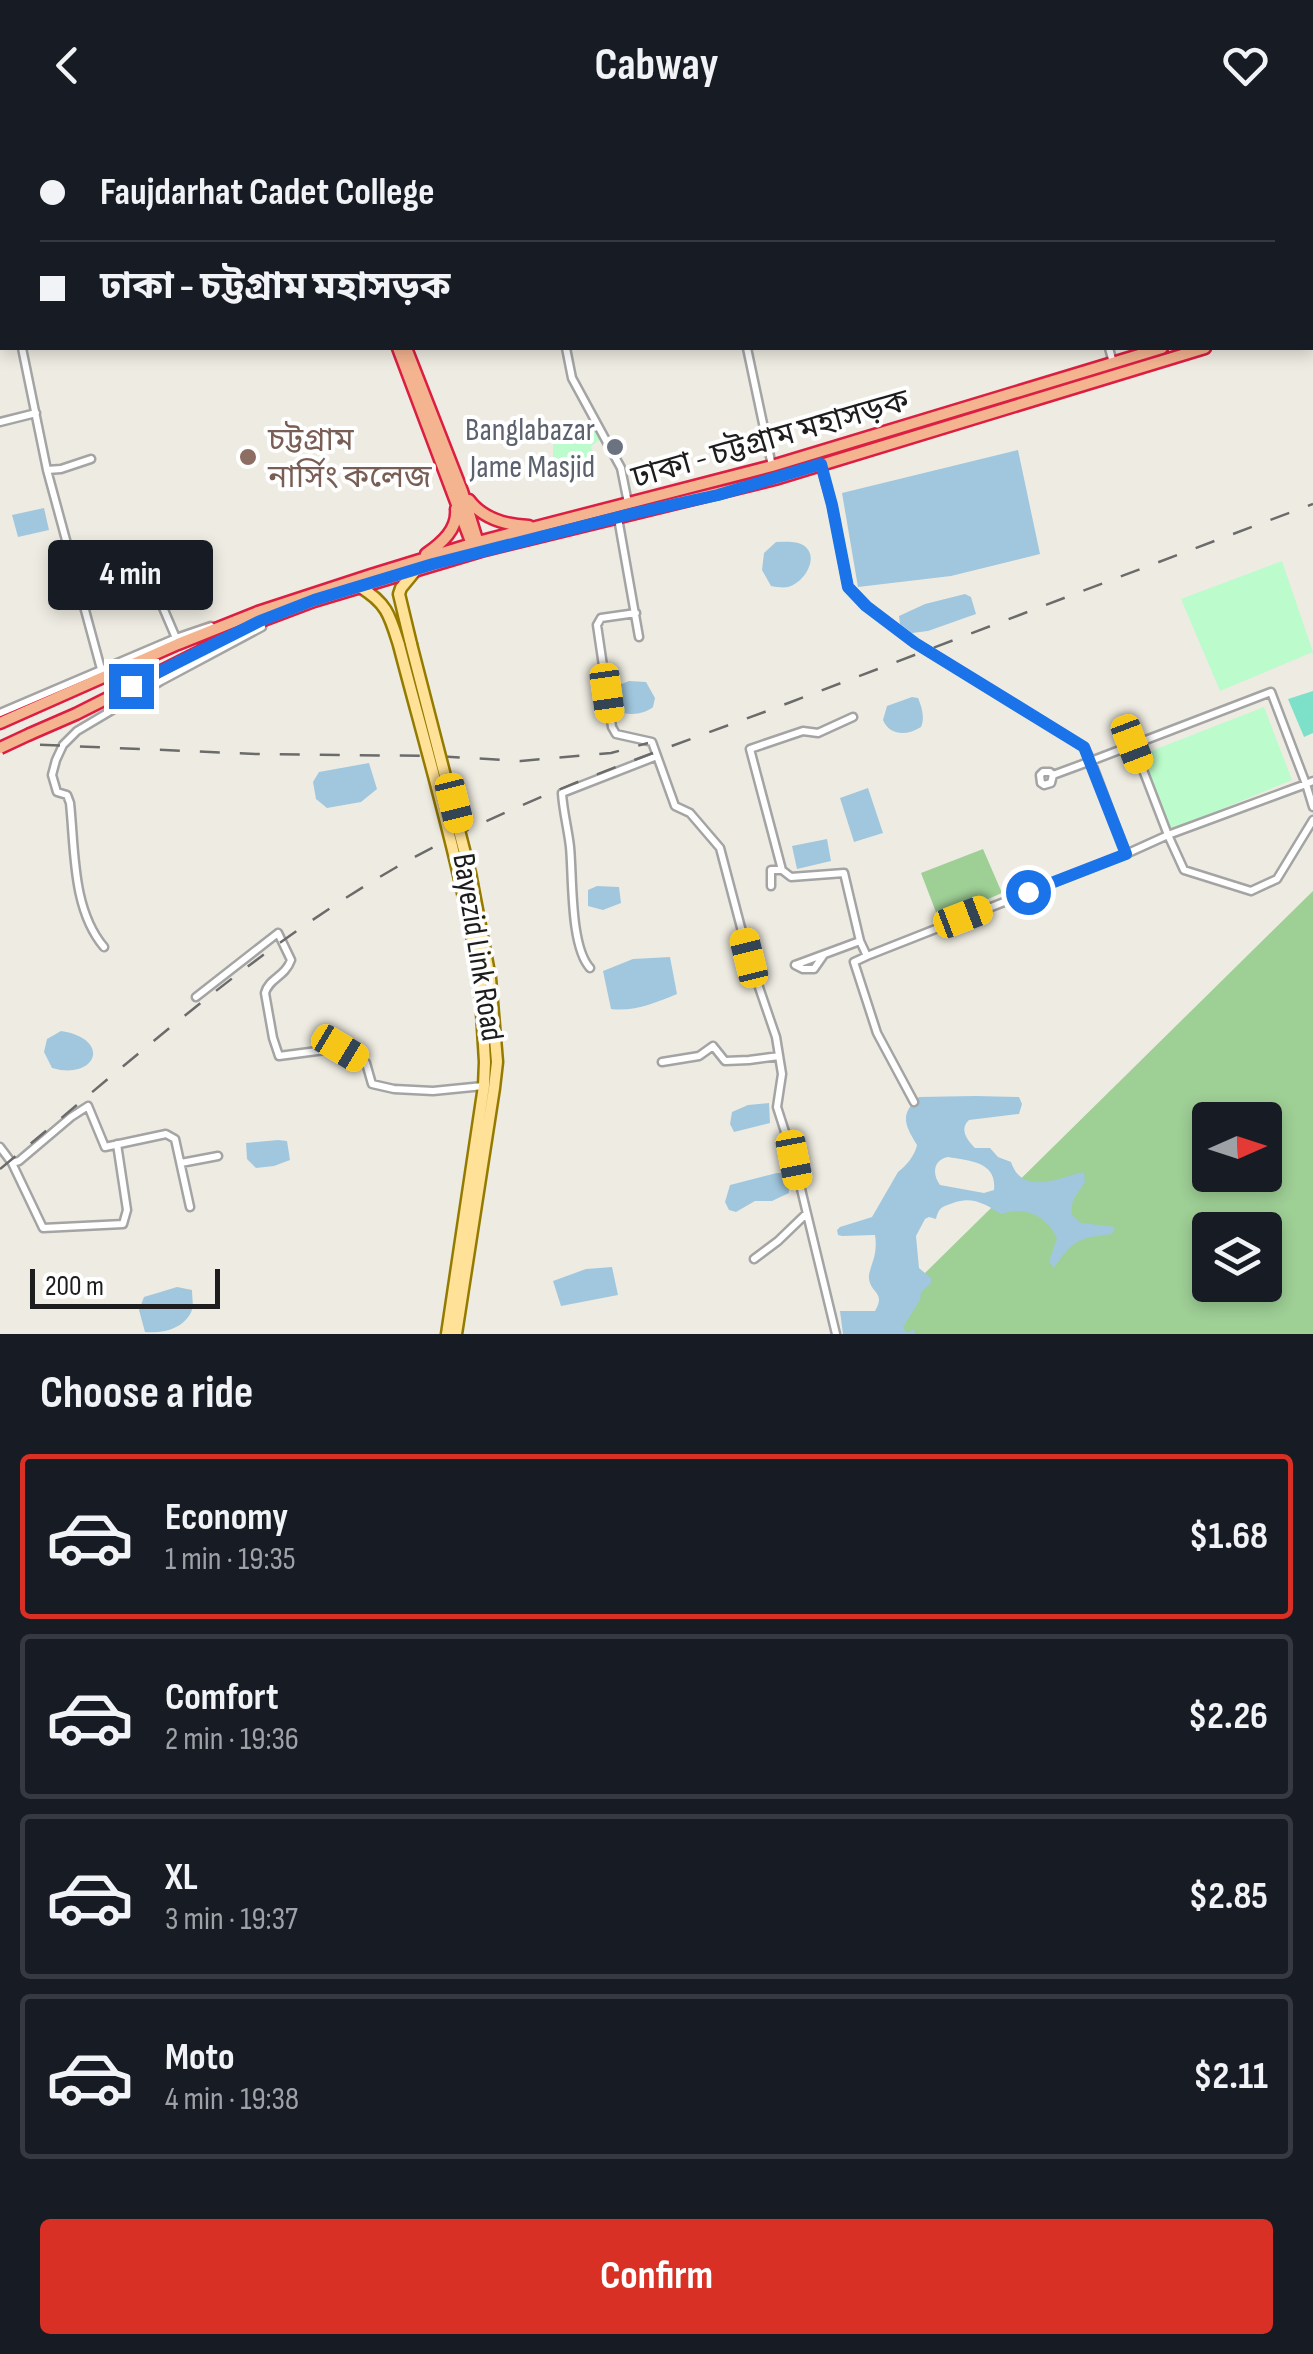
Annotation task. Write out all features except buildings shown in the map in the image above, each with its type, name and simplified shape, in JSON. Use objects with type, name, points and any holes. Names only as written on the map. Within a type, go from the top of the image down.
[{"type":"highway","points":[[399,350],[458,493],[491,518],[543,527]]},
{"type":"highway","points":[[407,350],[476,547]]},
{"type":"highway","name":"ঢাকা - চট্টগ্রাম মহাসড়ক","points":[[0,748],[284,603],[543,527],[772,466],[1155,350]]},
{"type":"highway","name":"ঢাকা - চট্টগ্রাম মহাসড়ক","points":[[476,547],[718,495],[1198,350]]},
{"type":"highway","points":[[416,566],[456,522],[458,493]]},
{"type":"highway","name":"ঢাকা - চট্টগ্রাম মহাসড়ক","points":[[0,722],[178,644],[416,566]]},
{"type":"main road","name":"Bayezid Link Road","points":[[416,566],[399,594],[406,644],[485,978],[496,1062],[456,1334]]},
{"type":"main road","points":[[360,587],[375,596],[406,644]]},
{"type":"main road","name":"Bayezid Link Road","points":[[447,1334],[484,1086],[485,978]]},
{"type":"street","points":[[22,350],[47,470],[101,669]]},
{"type":"street","points":[[566,350],[572,378],[621,468],[628,504]]},
{"type":"street","points":[[747,350],[772,466]]},
{"type":"street","points":[[1110,350],[1113,363]]},
{"type":"street","points":[[0,422],[36,412]]},
{"type":"street","points":[[816,452],[832,505],[848,587],[866,606],[915,643],[1084,747],[1126,854]]},
{"type":"street","points":[[47,470],[91,459]]},
{"type":"street","points":[[618,517],[639,637]]},
{"type":"street","points":[[138,593],[155,589],[176,638]]},
{"type":"street","points":[[0,713],[176,638],[284,603]]},
{"type":"street","points":[[636,614],[602,618],[597,625],[612,727],[616,734],[652,742],[676,806],[690,813],[720,848],[749,958],[776,1038],[782,1074],[777,1107],[794,1160],[836,1334]]},
{"type":"street","points":[[104,947],[91,932],[84,910],[70,802],[67,796],[56,792],[52,774],[63,745],[77,731],[161,681],[262,627],[259,617]]},
{"type":"street","points":[[1053,776],[1271,692],[1309,782],[1313,806]]},
{"type":"street","points":[[853,717],[818,733],[803,730],[750,749],[782,870],[791,878],[844,873],[867,956]]},
{"type":"street","points":[[1132,744],[1184,870],[1251,892],[1277,879],[1313,820]]},
{"type":"street","points":[[590,968],[582,959],[577,933],[562,793],[657,756]]},
{"type":"street","points":[[914,1102],[876,1033],[854,962],[1309,782]]},
{"type":"street","points":[[771,886],[768,870],[782,870]]},
{"type":"street","points":[[196,998],[278,933],[290,960],[265,993],[279,1056],[340,1048],[366,1063],[372,1084],[433,1091],[484,1086]]},
{"type":"street","points":[[823,955],[860,941]]},
{"type":"street","points":[[662,1062],[699,1056],[714,1046],[725,1060],[779,1056]]},
{"type":"street","points":[[12,1163],[19,1162],[88,1106],[106,1147],[166,1134],[175,1139],[190,1207]]},
{"type":"street","points":[[0,1147],[12,1163],[43,1228],[123,1224],[127,1210],[118,1144]]},
{"type":"street","points":[[181,1162],[218,1156]]},
{"type":"street","points":[[754,1259],[806,1214]]},
{"type":"green space","points":[[595,429],[601,439],[591,446],[595,458],[543,472],[541,462],[553,459],[553,443]]},
{"type":"green space","points":[[1282,561],[1313,652],[1220,691],[1181,599]]},
{"type":"green space","points":[[1313,691],[1313,733],[1304,737],[1288,699]]},
{"type":"green space","points":[[1264,707],[1292,780],[1169,831],[1141,755]]},
{"type":"green space","points":[[983,849],[1002,893],[939,920],[921,873]]},
{"type":"green space","points":[[1313,891],[1313,1334],[863,1334]]},
{"type":"water","points":[[1018,450],[1040,554],[951,576],[858,587],[842,493]]},
{"type":"water","points":[[44,508],[49,530],[18,537],[12,515]]},
{"type":"water","points":[[776,542],[801,544],[810,554],[805,574],[788,587],[771,586],[762,570],[764,553]]},
{"type":"water","points":[[965,594],[971,597],[976,614],[928,631],[912,633],[900,624],[899,616],[925,604]]},
{"type":"water","points":[[629,681],[646,682],[655,698],[653,707],[635,714],[617,708],[614,692]]},
{"type":"water","points":[[918,698],[921,705],[921,727],[894,732],[883,720],[887,706]]},
{"type":"water","points":[[369,763],[377,789],[361,802],[327,808],[316,799],[313,782],[319,772]]},
{"type":"water","points":[[868,788],[883,833],[854,842],[840,798]]},
{"type":"water","points":[[827,839],[831,861],[797,869],[792,846]]},
{"type":"water","points":[[597,886],[619,887],[621,903],[603,910],[588,906],[588,890]]},
{"type":"water","points":[[670,957],[677,994],[636,1008],[611,1009],[603,971],[633,959]]},
{"type":"water","points":[[61,1031],[88,1042],[93,1057],[88,1064],[79,1069],[52,1068],[44,1052],[47,1039]]},
{"type":"water","points":[[919,1097],[1019,1097],[1019,1114],[969,1120],[964,1131],[969,1142],[975,1148],[990,1148],[998,1157],[1011,1162],[1024,1179],[1034,1182],[1084,1172],[1085,1182],[1073,1201],[1072,1215],[1081,1223],[1115,1227],[1112,1234],[1077,1242],[1054,1268],[1049,1262],[1057,1238],[1041,1218],[1019,1211],[1001,1214],[972,1201],[946,1206],[936,1219],[925,1219],[916,1236],[919,1268],[931,1278],[931,1283],[921,1292],[903,1327],[907,1333],[914,1329],[915,1334],[843,1334],[840,1311],[875,1311],[878,1305],[869,1279],[876,1242],[875,1235],[842,1236],[837,1230],[872,1217],[912,1156],[917,1145],[906,1115]],"holes":[[[948,1157],[987,1168],[994,1190],[984,1193],[940,1185],[935,1172],[937,1164]]]},
{"type":"water","points":[[769,1103],[770,1123],[734,1132],[730,1124],[732,1112],[748,1105]]},
{"type":"water","points":[[287,1141],[290,1160],[256,1168],[247,1159],[246,1143]]},
{"type":"water","points":[[788,1173],[789,1193],[772,1201],[755,1201],[736,1212],[729,1210],[725,1202],[730,1185]]},
{"type":"water","points":[[612,1267],[618,1295],[561,1306],[553,1281],[586,1269]]},
{"type":"water","points":[[177,1287],[192,1290],[193,1307],[186,1320],[174,1328],[145,1332],[139,1310],[144,1297]]},
{"type":"railway","points":[[0,1169],[240,972],[342,900],[442,843],[590,777],[1313,504]]},
{"type":"railway","points":[[0,743],[521,761],[611,753],[648,743]]},
{"type":"place","name":"Banglabazar Jame Masjid","points":[[615,447]]},
{"type":"place","name":"চট্টগ্রাম নার্সিং কলেজ","points":[[248,457]]},
{"type":"route","points":[[131,686],[260,621],[314,600],[433,564],[718,495],[821,464],[848,587],[866,606],[915,643],[1084,747],[1091,761],[1126,854],[1028,892]]}]
